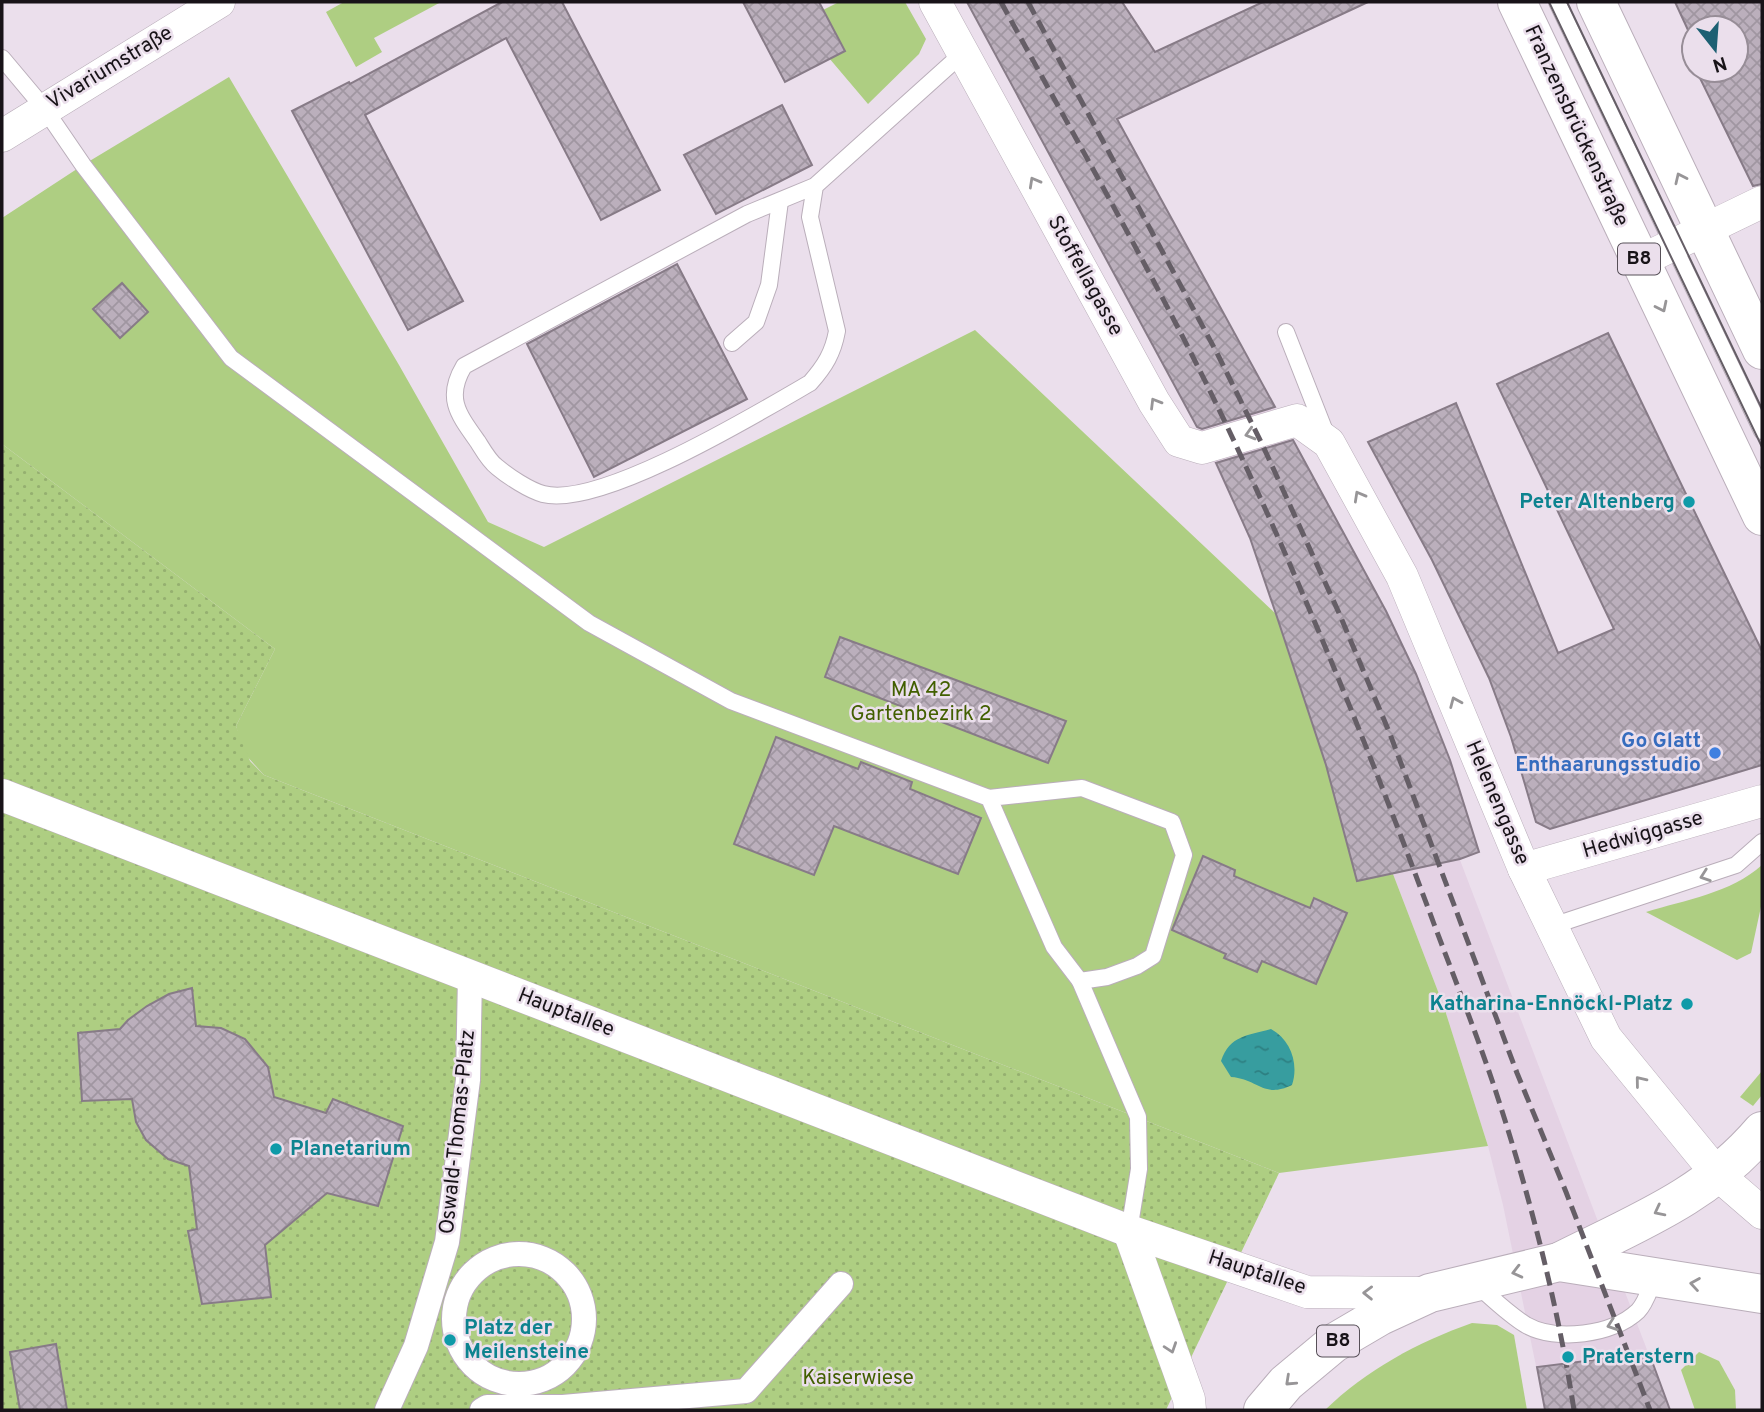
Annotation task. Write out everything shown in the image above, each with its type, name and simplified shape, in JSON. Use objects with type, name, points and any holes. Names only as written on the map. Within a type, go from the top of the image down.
[{"type":"main road","name":"Franzensbrückenstraße","points":[[1517,2],[1673,246],[1762,350]]},
{"type":"main road","name":"Franzensbrückenstraße","points":[[1596,2],[1762,516]]},
{"type":"main road","name":"B8","points":[[1263,1410],[1286,1383],[1334,1343],[1380,1316],[1430,1293],[1559,1262],[1691,1195],[1748,1148],[1762,1131]]},
{"type":"main road","name":"B8","points":[[1559,1262],[1762,1294]]},
{"type":"street","name":"Vivariumstraße","points":[[2,136],[219,2]]},
{"type":"street","name":"Stoffellagasse","points":[[935,2],[1154,402],[1179,441],[1202,448],[1297,420]]},
{"type":"street","points":[[1673,246],[1762,202]]},
{"type":"street","name":"Helenengasse","points":[[1297,420],[1329,443],[1402,576],[1524,869],[1606,1038],[1718,1175]]},
{"type":"street","name":"Hauptallee","points":[[2,795],[1129,1231],[1307,1292],[1430,1293]]},
{"type":"street","name":"Hedwiggasse","points":[[1524,869],[1762,801]]},
{"type":"street","name":"Oswald-Thomas-Platz","points":[[387,1410],[416,1346],[447,1242],[468,1080],[470,976]]},
{"type":"street","points":[[1718,1175],[1762,1213]]},
{"type":"street","points":[[1129,1231],[1189,1399],[1190,1410]]},
{"type":"street","points":[[482,1410],[515,1395],[529,1384],[549,1377],[567,1364],[579,1347],[585,1325],[583,1303],[575,1283],[560,1267],[541,1257],[519,1253],[498,1257],[478,1267],[464,1284],[455,1303],[454,1325],[459,1345],[471,1364],[488,1376],[508,1383],[515,1395],[562,1406],[746,1391],[841,1284]]},
{"type":"street","points":[[433,1287],[459,1294]]},
{"type":"lane","points":[[1557,2],[1762,431]]},
{"type":"lane","points":[[815,186],[810,217],[837,331],[834,348],[826,365],[810,383],[675,458],[599,488],[569,494],[544,494],[495,466],[459,416],[454,397],[455,381],[464,366],[747,214],[815,186],[959,46]]},
{"type":"lane","points":[[2,58],[44,108],[83,165],[231,358],[589,623],[731,701],[989,798],[1082,788],[1172,822],[1184,855],[1153,956],[1137,966],[1107,977],[1080,981]]},
{"type":"lane","points":[[733,343],[756,322],[769,285],[780,201]]},
{"type":"lane","points":[[1286,332],[1329,443]]},
{"type":"lane","points":[[989,798],[1054,947],[1080,981],[1138,1117],[1139,1168],[1129,1231]]},
{"type":"lane","points":[[1552,926],[1736,866],[1762,842]]},
{"type":"lane","points":[[1475,1282],[1509,1313],[1528,1326],[1546,1333],[1574,1335],[1627,1320],[1640,1308],[1655,1277]]},
{"type":"shaded area","points":[[967,2],[1053,2],[1386,611],[1416,674],[1450,760],[1479,852],[1460,860],[1670,1410],[1545,1410],[1503,1205],[1488,1146],[1444,1007],[1393,874],[1357,881],[1326,765],[1250,538],[1198,429]]},
{"type":"green space","points":[[344,2],[441,2],[374,38],[382,52],[356,67],[326,12]]},
{"type":"green space","points":[[839,2],[905,2],[926,39],[919,54],[868,104],[829,58],[845,51],[823,10]]},
{"type":"green space","name":"MA 42 Gartenbezirk 2","points":[[229,77],[488,522],[544,547],[975,330],[1276,614],[1326,765],[1357,881],[1393,874],[1444,1007],[1488,1146],[1279,1173],[264,775],[244,753],[236,726],[275,649],[2,444],[2,218],[83,165]]},
{"type":"green space","name":"Kaiserwiese","points":[[2,444],[275,649],[236,726],[250,761],[264,775],[1279,1173],[1166,1410],[2,1410]]},
{"type":"green space","points":[[1762,865],[1762,902],[1751,953],[1737,960],[1646,912],[1722,889],[1750,875]]},
{"type":"green space","points":[[1762,1071],[1762,1095],[1753,1106],[1740,1097]]},
{"type":"green space","points":[[1472,1323],[1497,1325],[1514,1335],[1527,1410],[1325,1410],[1375,1370],[1413,1348]]},
{"type":"green space","points":[[1699,1352],[1719,1361],[1735,1390],[1736,1410],[1695,1410],[1681,1370]]},
{"type":"water","points":[[1271,1029],[1284,1039],[1292,1053],[1292,1085],[1274,1090],[1231,1077],[1221,1061],[1229,1046],[1247,1035]]},
{"type":"building","points":[[502,2],[562,2],[660,190],[601,220],[506,38],[365,115],[463,301],[408,330],[292,111],[349,82],[350,84]]},
{"type":"building","points":[[743,2],[819,2],[845,51],[785,82]]},
{"type":"building","points":[[967,2],[1122,2],[1155,52],[1263,2],[1368,2],[1117,119],[1275,407],[1202,429],[1197,427]]},
{"type":"building","points":[[1675,2],[1762,2],[1762,184],[1753,186],[1703,84],[1750,84],[1750,14],[1681,14]]},
{"type":"building","points":[[782,105],[812,165],[716,214],[684,155]]},
{"type":"building","points":[[677,264],[747,399],[594,477],[527,344]]},
{"type":"building","points":[[122,283],[148,312],[120,338],[93,309]]},
{"type":"building","points":[[1608,333],[1762,651],[1762,765],[1550,829],[1536,822],[1511,737],[1489,678],[1432,560],[1368,442],[1456,403],[1558,653],[1614,629],[1497,384]]},
{"type":"building","points":[[1293,440],[1386,611],[1416,674],[1450,760],[1479,852],[1460,859],[1357,881],[1326,765],[1276,614],[1250,538],[1216,463]]},
{"type":"building","points":[[840,637],[1066,721],[1048,763],[825,677]]},
{"type":"building","points":[[776,737],[858,769],[861,762],[912,782],[910,789],[981,818],[958,874],[834,826],[814,875],[734,844]]},
{"type":"building","points":[[1203,856],[1235,870],[1234,876],[1310,908],[1314,898],[1347,913],[1316,984],[1262,961],[1257,972],[1224,958],[1226,954],[1172,930]]},
{"type":"building","name":"Planetarium","points":[[192,988],[196,1026],[221,1028],[245,1039],[268,1067],[274,1097],[326,1113],[333,1099],[403,1126],[378,1206],[327,1193],[265,1245],[271,1297],[202,1304],[188,1231],[197,1229],[189,1166],[168,1159],[146,1140],[136,1122],[132,1099],[82,1101],[78,1033],[120,1029],[147,1006],[169,994]]},
{"type":"building","points":[[56,1344],[67,1410],[20,1410],[10,1352]]},
{"type":"building","points":[[1649,1353],[1670,1410],[1545,1410],[1537,1367]]},
{"type":"tram line","points":[[1549,2],[1762,447]]},
{"type":"tram line","points":[[1567,2],[1762,409]]},
{"type":"railway","points":[[1001,2],[1199,369],[1282,546],[1361,734],[1472,1023],[1506,1123],[1550,1286],[1574,1410]]},
{"type":"railway","points":[[1028,2],[1217,353],[1263,446],[1339,613],[1390,734],[1517,1073],[1650,1410]]},
{"type":"place","name":"Peter Altenberg","points":[[1689,502]]},
{"type":"place","name":"Go Glatt Enthaarungsstudio","points":[[1715,753]]},
{"type":"place","name":"Katharina-Ennöckl-Platz","points":[[1687,1004]]},
{"type":"place","name":"Planetarium","points":[[276,1149]]},
{"type":"place","name":"Platz der Meilensteine","points":[[450,1340]]},
{"type":"place","name":"Praterstern","points":[[1568,1357]]}]
